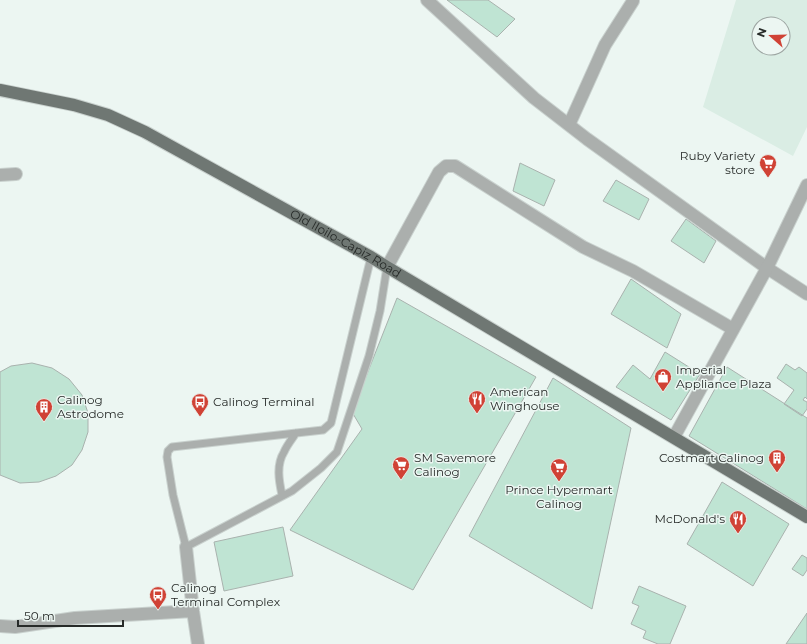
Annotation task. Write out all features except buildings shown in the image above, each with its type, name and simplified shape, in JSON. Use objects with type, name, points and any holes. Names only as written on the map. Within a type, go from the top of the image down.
[{"type":"main road","name":"Old Iloilo-Capiz Road","points":[[0,90],[74,104],[108,115],[145,132],[371,256],[387,267],[807,517]]},
{"type":"street","points":[[427,0],[534,98],[587,140],[807,294]]},
{"type":"street","points":[[569,125],[605,45],[634,1]]},
{"type":"street","points":[[387,267],[439,172],[446,166],[455,166],[583,247],[633,271],[733,330]]},
{"type":"street","points":[[0,175],[16,174]]},
{"type":"street","points":[[674,437],[768,268],[807,185]]},
{"type":"street","points":[[186,547],[198,644]]},
{"type":"street","points":[[0,626],[15,627],[75,618],[193,611]]},
{"type":"lane","points":[[371,256],[331,423],[323,430],[172,447],[168,451],[167,457],[173,495],[186,547],[292,491],[337,452],[369,356],[380,311],[387,267]]},
{"type":"lane","points":[[282,496],[279,479],[279,466],[283,453],[296,433]]},
{"type":"shaded area","points":[[736,0],[807,0],[807,127],[793,156],[703,107]]},
{"type":"place","name":"Ruby Variety store","points":[[768,178]]},
{"type":"place","name":"Imperial Appliance Plaza","points":[[663,392]]},
{"type":"place","name":"American Winghouse","points":[[477,414]]},
{"type":"place","name":"Calinog Terminal","points":[[200,417]]},
{"type":"place","name":"Calinog Astrodome","points":[[44,422]]},
{"type":"place","name":"Costmart Calinog","points":[[777,473]]},
{"type":"place","name":"SM Savemore Calinog","points":[[401,480]]},
{"type":"place","name":"Prince Hypermart Calinog","points":[[559,482]]},
{"type":"place","name":"McDonald's","points":[[738,534]]},
{"type":"place","name":"Calinog Terminal Complex","points":[[158,610]]}]
